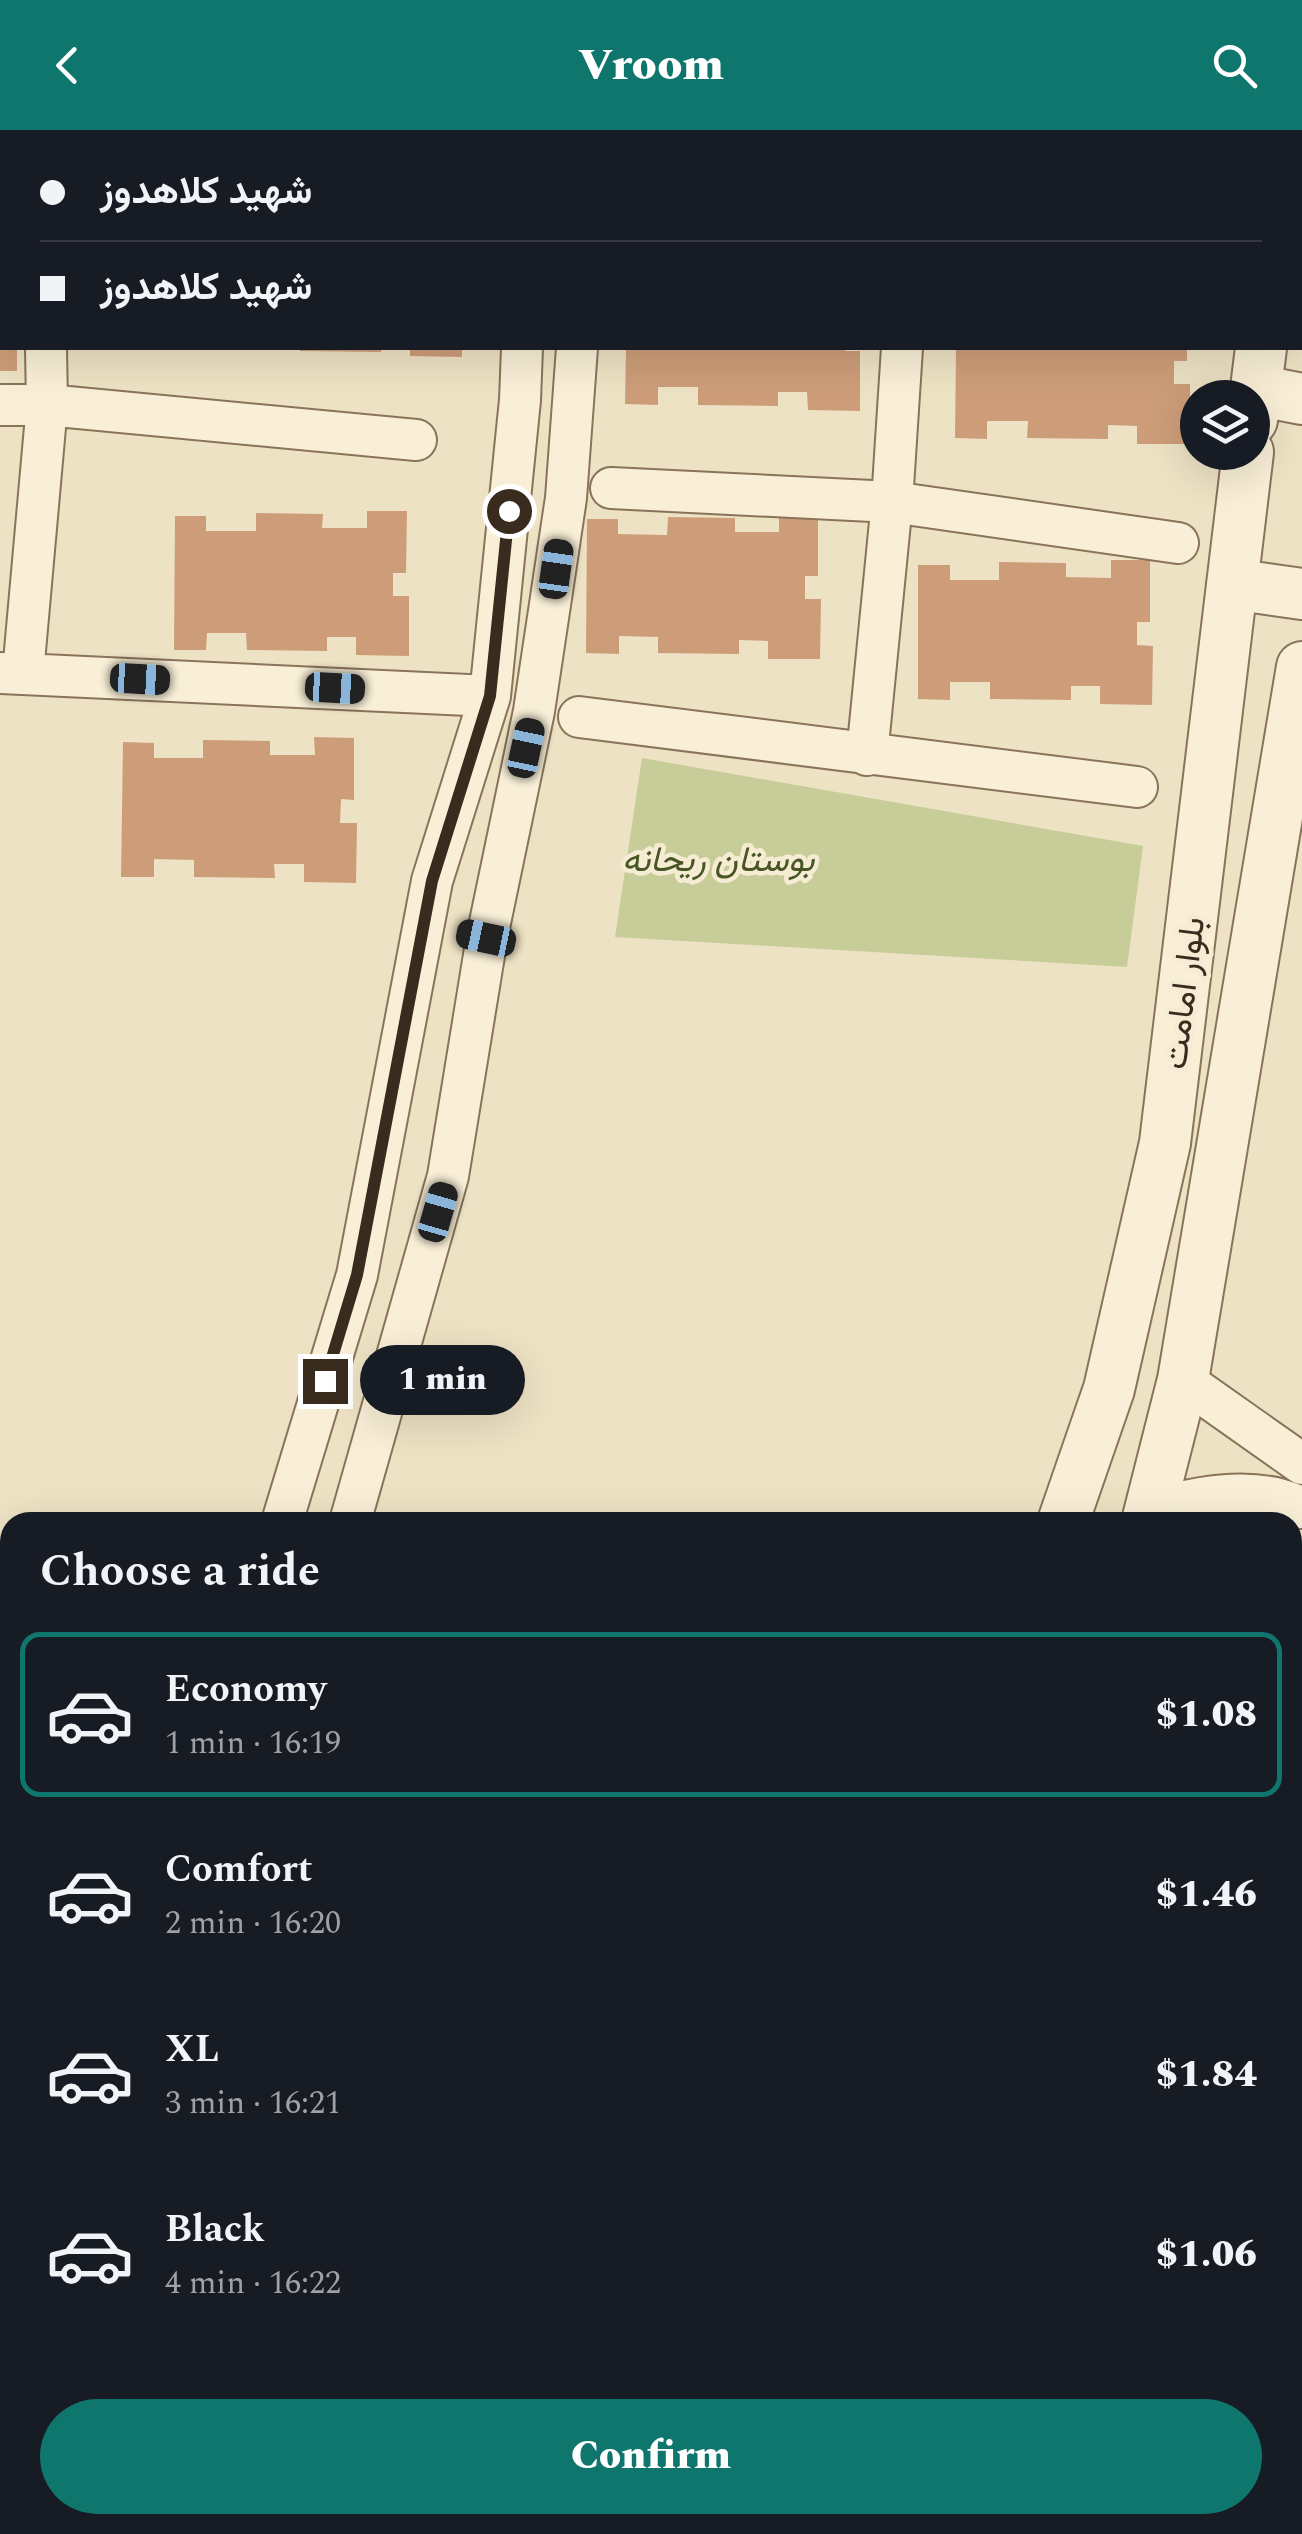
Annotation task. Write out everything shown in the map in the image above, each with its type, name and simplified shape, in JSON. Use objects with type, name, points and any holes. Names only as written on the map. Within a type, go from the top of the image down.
[{"type":"street","points":[[46,350],[47,405],[12,673],[490,696]]},
{"type":"street","points":[[285,1512],[357,1275],[432,881],[490,696],[522,350]]},
{"type":"street","points":[[353,1512],[448,1176],[486,938],[534,711],[566,498],[577,350]]},
{"type":"street","points":[[867,755],[892,502],[902,350]]},
{"type":"street","points":[[0,404],[47,405],[416,440]]},
{"type":"street","name":"بلوار امامت","points":[[1066,1512],[1109,1389],[1165,1144],[1246,470]]},
{"type":"street","points":[[610,488],[892,502],[1178,543]]},
{"type":"street","points":[[1232,584],[1302,594]]},
{"type":"street","name":"بلوار امامت","points":[[1150,1512],[1184,1380],[1302,668]]},
{"type":"street","points":[[578,717],[1137,787]]},
{"type":"street","points":[[425,924],[486,938]]},
{"type":"street","points":[[1184,1380],[1302,1464]]},
{"type":"street","points":[[1159,1512],[1197,1496],[1240,1494],[1302,1508]]},
{"type":"green space","name":"بوستان ریحانه","points":[[642,758],[1143,846],[1127,967],[615,937]]},
{"type":"building","points":[[0,350],[17,350],[17,371],[0,371]]},
{"type":"building","points":[[381,350],[381,352],[300,351]]},
{"type":"building","points":[[410,350],[462,350],[462,357],[410,356]]},
{"type":"building","points":[[626,350],[860,351],[860,411],[808,410],[807,392],[778,392],[778,406],[698,405],[698,387],[658,387],[658,405],[625,404]]},
{"type":"building","points":[[956,350],[1187,350],[1187,361],[1174,361],[1174,384],[1180,384],[1180,444],[1137,444],[1137,426],[1108,425],[1108,439],[1027,438],[1028,421],[987,421],[987,439],[955,438]]},
{"type":"building","points":[[367,511],[407,511],[406,573],[393,573],[393,596],[409,596],[409,656],[356,655],[356,637],[327,637],[327,651],[247,650],[246,633],[207,633],[206,650],[174,650],[175,516],[206,516],[206,531],[256,531],[256,513],[323,514],[322,528],[367,528]]},
{"type":"building","points":[[779,513],[818,514],[818,576],[805,576],[805,599],[821,599],[820,659],[768,659],[768,641],[739,640],[739,654],[658,653],[658,637],[619,636],[619,654],[586,653],[587,519],[618,519],[618,534],[667,535],[668,517],[735,518],[735,532],[779,532]]},
{"type":"building","points":[[1111,560],[1150,560],[1150,622],[1137,622],[1137,645],[1153,646],[1152,705],[1100,704],[1100,686],[1071,686],[1071,700],[990,699],[990,682],[950,682],[950,700],[918,699],[918,565],[950,565],[950,580],[999,580],[999,562],[1066,563],[1066,577],[1111,578]]},
{"type":"building","points":[[314,737],[354,738],[354,800],[341,799],[340,823],[357,823],[356,883],[304,882],[304,864],[274,864],[275,878],[194,877],[194,860],[154,859],[154,877],[121,877],[123,742],[154,743],[154,758],[203,758],[203,740],[270,741],[270,755],[315,755]]},
{"type":"route","points":[[325,1381],[357,1275],[432,881],[490,696],[509,511]]}]
